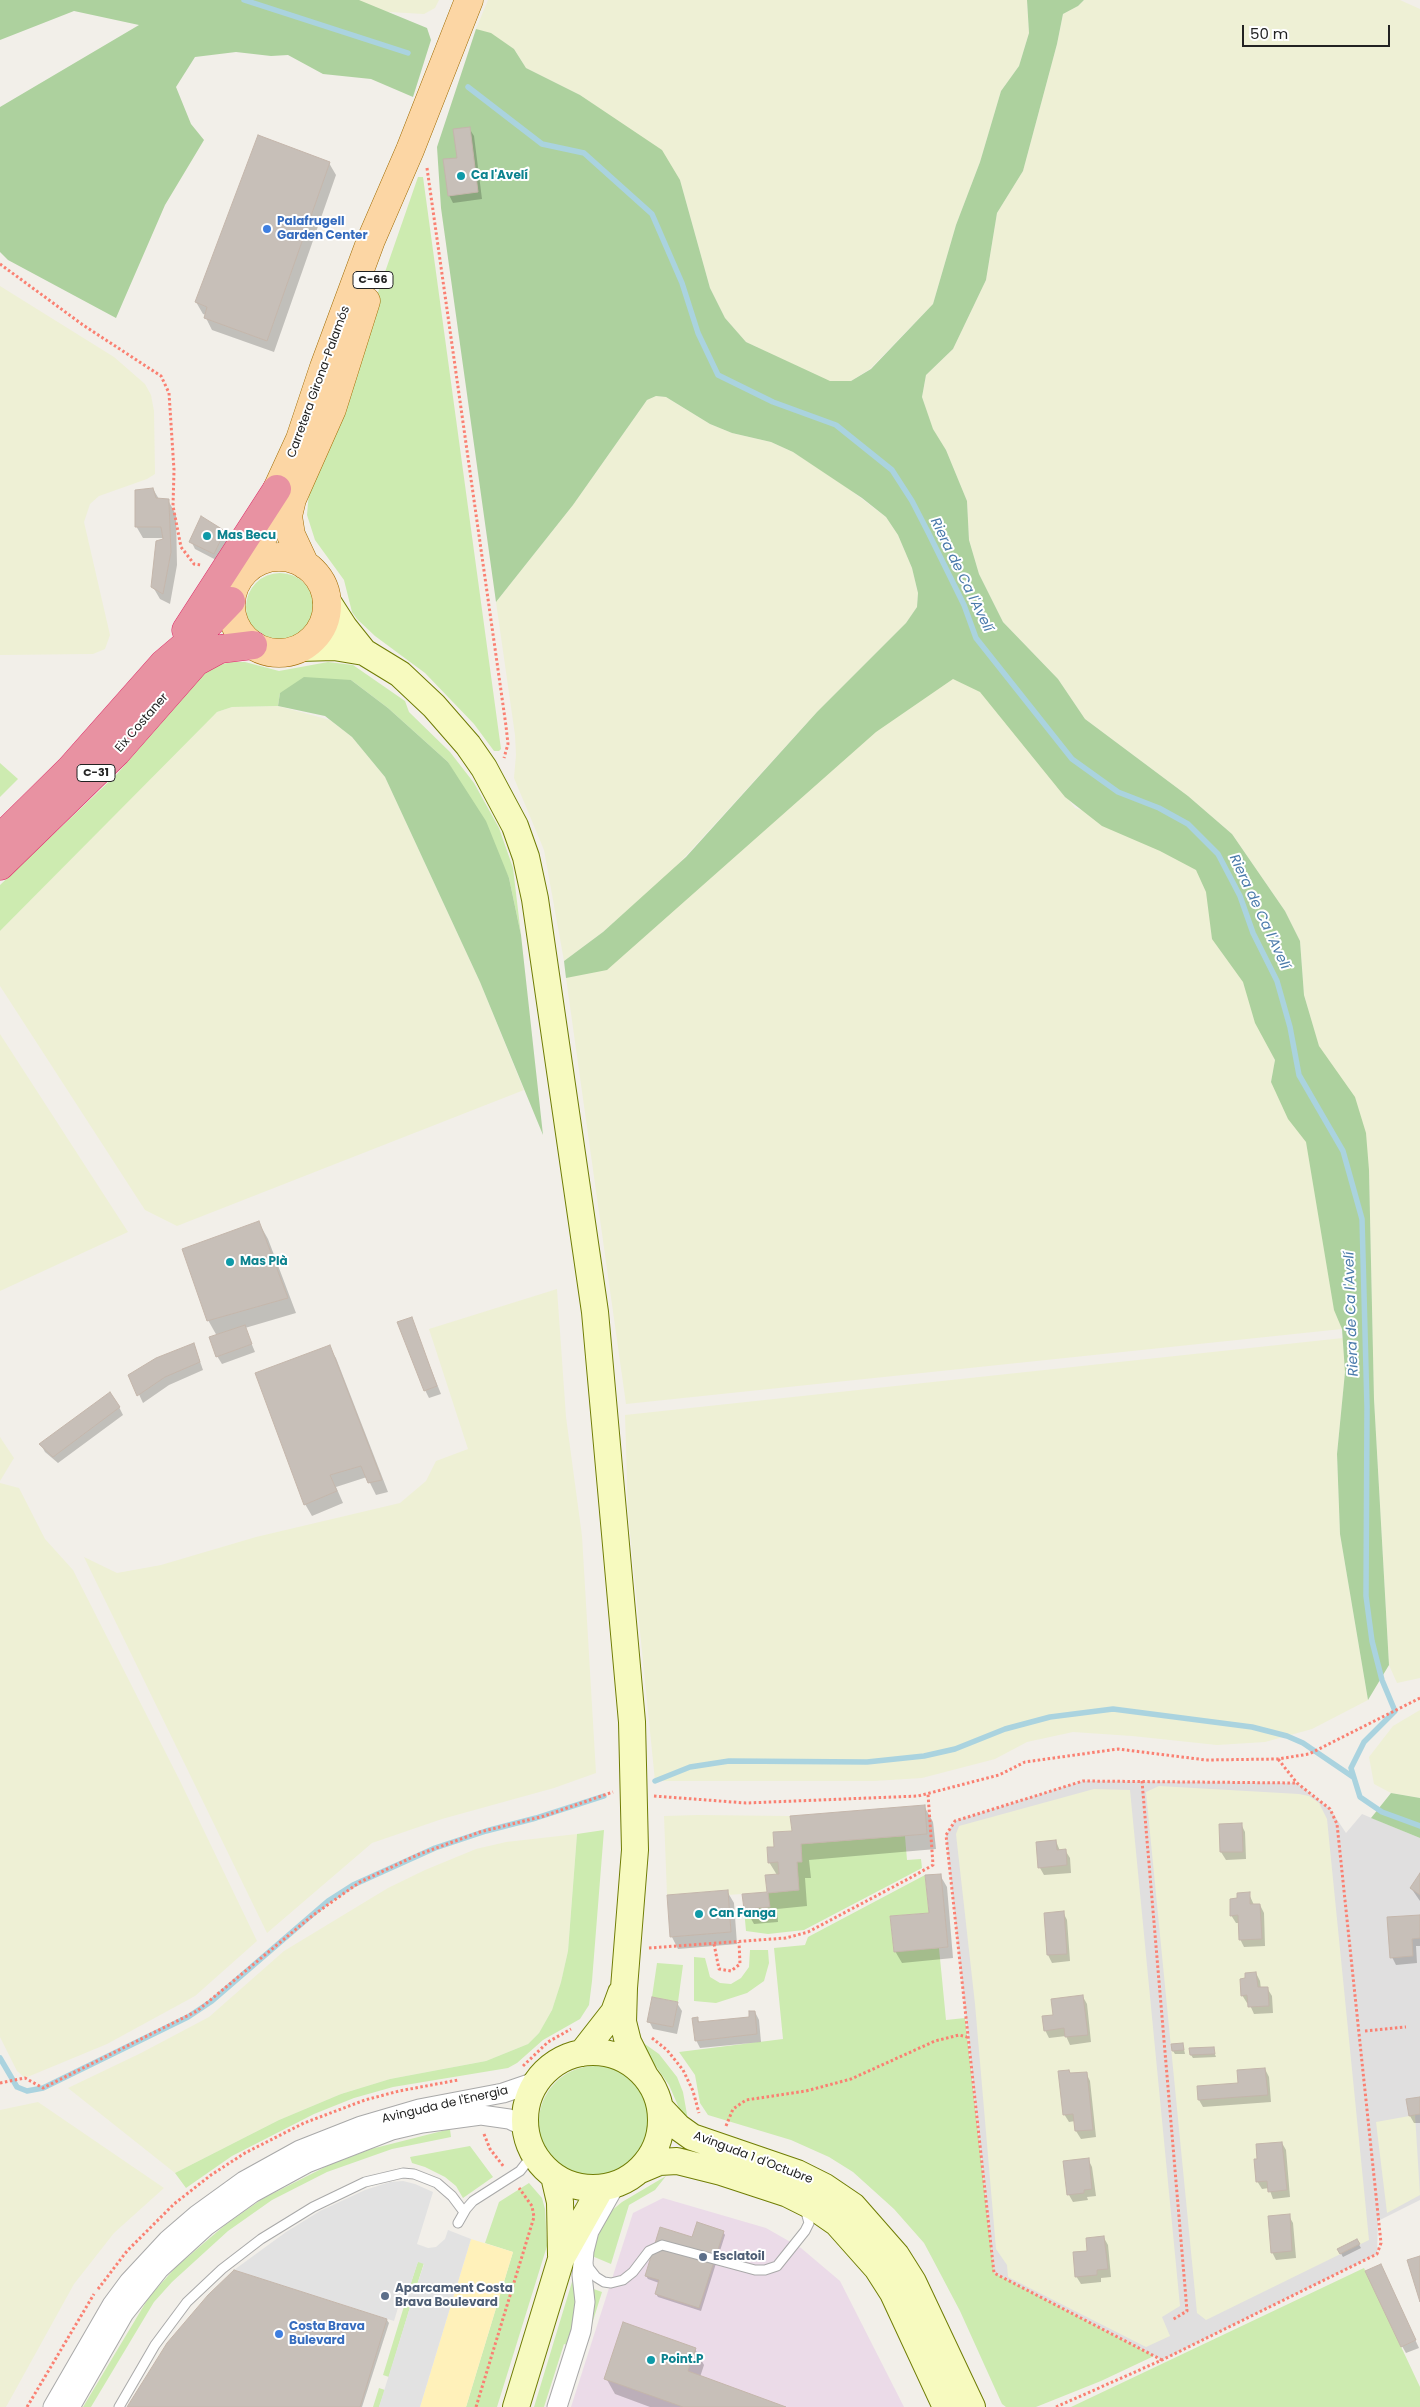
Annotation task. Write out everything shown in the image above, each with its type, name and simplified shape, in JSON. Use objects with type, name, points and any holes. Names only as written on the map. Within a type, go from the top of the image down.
[{"type":"highway","points":[[163,664],[277,489]]},
{"type":"highway","name":"Eix Costaner","points":[[0,838],[70,769],[163,664],[203,630],[231,601]]},
{"type":"highway","name":"Eix Costaner","points":[[0,866],[117,752],[196,662],[220,649],[253,645]]},
{"type":"main road","name":"C-66","points":[[412,144],[469,0]]},
{"type":"main road","name":"Carretera Girona-Palamós","points":[[261,560],[262,540],[277,489],[300,439],[324,366],[371,240],[412,144]]},
{"type":"main road","name":"Carretera Girona-Palamós","points":[[305,565],[291,535],[288,516],[292,499],[332,409],[374,276],[412,144]]},
{"type":"main road","points":[[261,560],[276,557],[291,559],[305,565]]},
{"type":"main road","name":"C-31","points":[[261,560],[250,566],[240,576],[234,588],[231,601],[232,618],[240,634],[253,645],[276,653],[300,648],[334,648],[364,652]]},
{"type":"main road","name":"C-31","points":[[305,565],[315,574],[322,586],[326,599],[344,627],[364,652],[400,674],[434,706],[468,745],[493,782],[515,826],[526,857],[535,899],[595,1312],[632,1722],[635,1850],[623,2022],[628,2042],[645,2076],[655,2091],[660,2108],[659,2137],[652,2155],[640,2170],[628,2179],[608,2186]]},
{"type":"main road","points":[[300,648],[312,640],[321,628],[326,614],[326,599]]},
{"type":"main road","name":"C-31","points":[[582,2053],[614,2012],[624,1988]]},
{"type":"main road","name":"C-31","points":[[528,2137],[527,2102],[538,2080],[557,2062],[582,2053],[596,2052],[617,2056],[630,2062],[645,2076]]},
{"type":"main road","name":"Avinguda 1 d'Octubre","points":[[660,2108],[678,2127],[692,2137],[798,2173],[826,2187],[853,2206],[896,2255],[913,2282],[972,2407]]},
{"type":"main road","points":[[516,2407],[572,2255],[608,2186],[576,2186],[554,2176],[542,2166],[528,2137]]},
{"type":"main road","name":"Avinguda 1 d'Octubre","points":[[640,2170],[660,2162],[677,2162],[745,2178],[801,2200],[838,2223],[877,2268],[893,2293],[946,2407]]},
{"type":"main road","points":[[554,2176],[572,2255]]},
{"type":"street","name":"Avinguda de l'Energia","points":[[53,2407],[112,2305],[128,2282],[168,2240],[196,2215],[244,2181],[300,2150],[361,2126],[419,2109],[495,2095],[538,2080]]},
{"type":"street","name":"Avinguda de l'Energia","points":[[70,2407],[124,2313],[140,2291],[178,2250],[206,2226],[252,2193],[307,2163],[345,2147],[400,2129],[481,2115],[509,2119],[528,2137]]},
{"type":"street","points":[[557,2407],[581,2331],[585,2302],[582,2275],[572,2255]]},
{"type":"lane","points":[[458,2223],[464,2212],[474,2201],[511,2176],[527,2162],[528,2137]]},
{"type":"lane","points":[[119,2407],[154,2345],[187,2302],[222,2269],[260,2239],[313,2206],[365,2182],[402,2173],[414,2174],[437,2183],[452,2196],[464,2212]]},
{"type":"lane","points":[[572,2255],[604,2282],[623,2280],[633,2272],[649,2251],[662,2245],[755,2270],[766,2270],[777,2266],[805,2232],[808,2214],[801,2200]]},
{"type":"path","points":[[412,144],[428,168],[506,726],[507,750],[493,782]]},
{"type":"path","points":[[0,264],[83,325],[161,376],[169,393],[174,470],[173,506],[181,547],[194,564],[224,571]]},
{"type":"path","points":[[0,2083],[25,2078],[43,2088],[197,2011],[312,1916],[360,1882],[417,1855],[480,1832],[634,1790],[746,1803],[918,1796],[999,1775],[1025,1762],[1118,1750],[1206,1760],[1278,1758],[1309,1754],[1420,1698]]},
{"type":"path","points":[[1056,2407],[1162,2360],[1377,2254],[1381,2243],[1337,1824],[1330,1808],[1297,1783],[1278,1758]]},
{"type":"path","points":[[1162,2360],[994,2273],[946,1835],[955,1821],[1083,1781],[1297,1783]]},
{"type":"path","points":[[1142,1781],[1187,2311],[1172,2320]]},
{"type":"path","points":[[649,1948],[786,1938],[808,1932],[933,1865],[928,1794]]},
{"type":"path","points":[[714,1944],[719,1969],[731,1971],[740,1964],[739,1942]]},
{"type":"path","points":[[1365,2031],[1406,2027]]},
{"type":"path","points":[[725,2129],[733,2109],[746,2100],[806,2091],[851,2079],[935,2041],[959,2036],[967,2037]]},
{"type":"path","points":[[476,2407],[534,2217],[532,2206],[511,2176]]},
{"type":"shaded area","points":[[1083,1781],[1297,1783],[1330,1809],[1346,1833],[1362,1814],[1420,1838],[1420,2200],[1378,2221],[1377,2254],[1162,2360],[994,2273],[946,1835],[955,1821]]},
{"type":"shaded area","name":"Aparcament Costa Brava Boulevard","points":[[403,2181],[433,2192],[417,2244],[428,2248],[436,2247],[445,2239],[448,2230],[471,2239],[420,2407],[379,2407],[411,2304],[400,2301],[394,2321],[234,2270],[286,2232],[320,2211],[365,2190],[390,2182]],"holes":[[[418,2262],[424,2264],[415,2291],[409,2289]]]},
{"type":"shaded area","points":[[663,2198],[766,2228],[801,2248],[840,2281],[904,2407],[571,2407],[633,2213]]},
{"type":"green space","points":[[0,0],[359,0],[427,28],[431,40],[413,97],[371,79],[323,74],[288,55],[271,56],[236,52],[195,57],[176,87],[191,124],[204,140],[165,205],[116,318],[8,260],[0,252],[0,107],[139,25],[74,11],[0,40]]},
{"type":"green space","points":[[342,0],[439,0],[435,8],[424,14],[372,11]]},
{"type":"green space","points":[[488,0],[1027,0],[1029,33],[1019,66],[1001,91],[980,162],[956,225],[933,304],[870,369],[851,381],[830,382],[746,342],[725,318],[710,288],[680,180],[618,122],[580,95],[526,68],[514,49],[476,29]]},
{"type":"green space","points":[[1027,0],[1084,0],[1078,6],[1063,14],[1057,44],[1023,171],[997,213],[986,280],[953,349],[926,375],[922,397],[933,429],[946,450],[967,501],[969,540],[979,574],[1003,622],[1058,679],[1085,719],[1188,796],[1232,834],[1285,911],[1300,941],[1304,995],[1319,1046],[1355,1097],[1366,1133],[1369,1170],[1374,1399],[1389,1665],[1368,1700],[1340,1534],[1337,1454],[1345,1372],[1342,1329],[1334,1310],[1306,1142],[1288,1119],[1271,1082],[1275,1060],[1255,1023],[1243,982],[1212,939],[1206,892],[1196,870],[1160,851],[1102,826],[1065,797],[980,692],[953,679],[876,732],[607,970],[566,978],[564,961],[603,932],[686,857],[817,712],[906,623],[917,607],[918,593],[912,568],[898,535],[886,517],[862,498],[793,452],[771,442],[732,433],[710,424],[666,397],[656,396],[647,400],[573,505],[496,602],[441,208],[437,147],[476,29],[491,33],[514,49],[526,68],[580,95],[662,150],[680,180],[710,288],[725,318],[746,342],[830,381],[851,381],[871,369],[933,304],[956,225],[980,162],[1001,91],[1019,66],[1029,33]]},
{"type":"green space","points":[[1084,0],[1400,0],[1420,9],[1420,1678],[1397,1683],[1389,1665],[1374,1399],[1369,1171],[1319,1047],[1304,995],[1300,941],[1285,911],[1232,834],[1188,796],[1085,719],[1058,679],[1003,622],[979,574],[969,540],[967,501],[946,450],[933,430],[922,397],[926,375],[953,349],[986,280],[997,213],[1023,171],[1057,44],[1063,14],[1078,6]]},
{"type":"green space","points":[[418,177],[423,177],[501,749],[499,751],[494,751],[474,724],[425,673],[375,636],[357,619],[352,612],[344,580],[315,540],[307,515],[309,491]]},
{"type":"green space","points":[[0,286],[114,357],[145,384],[151,395],[154,411],[155,474],[147,479],[99,496],[90,504],[84,522],[110,635],[105,649],[93,654],[0,655]]},
{"type":"green space","points":[[656,396],[666,397],[710,424],[732,433],[771,442],[793,452],[833,477],[886,517],[898,535],[912,568],[918,593],[917,607],[906,623],[817,712],[672,871],[603,932],[564,961],[544,850],[514,778],[515,735],[496,602],[573,505],[647,400]]},
{"type":"green space","points":[[287,573],[299,579],[308,588],[314,600],[312,620],[304,631],[287,641],[273,641],[256,631],[248,620],[246,600],[256,583],[267,575]]},
{"type":"green space","points":[[245,662],[279,671],[328,662],[353,665],[405,701],[409,712],[450,752],[474,783],[499,828],[513,868],[521,935],[509,878],[448,762],[388,708],[351,680],[280,693],[278,706],[232,707],[217,712],[0,931],[0,885],[117,774],[205,673],[222,664]]},
{"type":"green space","points":[[933,675],[977,682],[1075,808],[1112,820],[1197,859],[1275,1060],[1271,1082],[1311,1121],[1342,1329],[626,1404],[566,978],[608,958]]},
{"type":"green space","points":[[304,677],[351,680],[388,708],[448,762],[486,821],[509,878],[521,935],[543,1135],[480,982],[385,777],[352,737],[325,716],[278,706],[280,693]]},
{"type":"green space","points":[[278,706],[330,720],[352,737],[385,777],[480,982],[524,1090],[177,1226],[145,1210],[0,986],[0,931],[208,719],[217,712],[232,707]]},
{"type":"green space","points":[[0,763],[18,779],[0,797]]},
{"type":"green space","points":[[0,1034],[128,1232],[0,1291]]},
{"type":"green space","points":[[557,1289],[566,1417],[582,1536],[596,1773],[554,1788],[442,1819],[372,1843],[267,1933],[84,1557],[117,1573],[161,1565],[256,1537],[400,1503],[426,1481],[436,1461],[468,1449],[429,1329]]},
{"type":"green space","points":[[1343,1338],[1345,1372],[1337,1454],[1340,1534],[1368,1700],[1312,1729],[1265,1742],[1217,1745],[1073,1732],[1027,1742],[995,1759],[922,1778],[874,1781],[655,1781],[628,1512],[625,1415]]},
{"type":"green space","points":[[0,1437],[14,1458],[0,1481]]},
{"type":"green space","points":[[0,1483],[19,1488],[45,1539],[73,1570],[180,1781],[257,1941],[195,1996],[107,2044],[25,2078],[17,2071],[0,2037]]},
{"type":"green space","points":[[1420,1710],[1420,1798],[1391,1793],[1374,1784],[1369,1757],[1393,1726]]},
{"type":"green space","points":[[1159,1786],[1299,1794],[1309,1796],[1319,1803],[1327,1819],[1369,2240],[1206,2320],[1197,2313],[1146,1792]]},
{"type":"green space","points":[[1094,1789],[1130,1790],[1180,2306],[1162,2317],[1170,2336],[1146,2347],[1008,2277],[1007,2265],[996,2249],[975,2004],[956,1834],[959,1826]]},
{"type":"green space","points":[[1391,1793],[1420,1798],[1420,1838],[1371,1818]]},
{"type":"green space","points":[[664,1816],[790,1816],[792,1831],[773,1832],[774,1847],[767,1848],[768,1862],[778,1862],[779,1874],[765,1875],[767,1892],[728,1895],[728,1890],[667,1895]]},
{"type":"green space","points":[[604,1830],[589,2005],[580,2019],[543,2040],[517,2063],[508,2068],[393,2087],[354,2098],[314,2114],[232,2156],[186,2188],[175,2173],[279,2120],[341,2094],[390,2079],[486,2061],[528,2044],[539,2033],[552,2010],[561,1982],[568,1951],[577,1834]]},
{"type":"green space","points":[[577,1834],[568,1951],[561,1982],[552,2010],[539,2033],[528,2044],[486,2061],[390,2079],[341,2094],[279,2120],[175,2173],[68,2088],[141,2053],[209,2017],[284,1951],[388,1888],[476,1849],[506,1842]]},
{"type":"green space","points":[[905,1836],[907,1860],[921,1859],[922,1868],[804,1930],[768,1934],[746,1931],[744,1909],[769,1907],[768,1893],[799,1890],[797,1862],[802,1862],[801,1844]]},
{"type":"green space","points":[[925,1875],[929,1913],[890,1916],[894,1951],[939,1948],[946,2020],[965,2018],[994,2273],[1154,2356],[1101,2381],[1036,2407],[1006,2407],[1002,2404],[960,2311],[924,2243],[894,2209],[853,2172],[829,2157],[791,2140],[708,2115],[700,2103],[695,2075],[679,2052],[783,2039],[774,1948],[805,1945],[808,1937]]},
{"type":"green space","points":[[750,1950],[768,1950],[769,1963],[764,1981],[747,1993],[716,2003],[694,2001],[694,1957],[705,1958],[710,1977],[720,1983],[731,1984],[741,1978],[749,1967]]},
{"type":"green space","points":[[657,1963],[683,1965],[678,2002],[652,1997]]},
{"type":"green space","points":[[642,2042],[659,2054],[677,2077],[683,2092],[688,2120],[679,2108],[669,2085],[650,2058]]},
{"type":"green space","points":[[595,2066],[617,2070],[635,2082],[647,2100],[651,2122],[647,2144],[635,2162],[617,2174],[595,2178],[573,2174],[555,2162],[543,2144],[539,2122],[543,2100],[555,2082],[573,2070]]},
{"type":"green space","points":[[38,2102],[164,2188],[114,2233],[74,2284],[6,2407],[0,2407],[0,2110]]},
{"type":"green space","points":[[1415,2115],[1420,2195],[1387,2213],[1376,2122]]},
{"type":"green space","points":[[450,2129],[451,2137],[392,2149],[327,2172],[272,2200],[228,2231],[172,2282],[154,2302],[91,2407],[83,2407],[149,2297],[176,2267],[225,2225],[262,2199],[329,2165],[371,2149]]},
{"type":"green space","points":[[470,2146],[493,2177],[463,2198],[456,2186],[445,2177],[412,2163],[410,2157]]},
{"type":"green space","points":[[666,2176],[655,2190],[629,2205],[611,2264],[592,2256],[604,2217],[622,2202]]},
{"type":"green space","points":[[529,2183],[542,2198],[545,2209],[547,2246],[497,2407],[466,2407],[513,2252],[485,2243],[499,2202]]},
{"type":"green space","points":[[418,2261],[424,2263],[415,2291],[409,2289]]},
{"type":"green space","points":[[1364,2268],[1420,2387],[1420,2407],[1071,2407]]},
{"type":"green space","points":[[575,2272],[578,2286],[571,2346],[564,2344],[544,2407],[534,2407]]},
{"type":"green space","points":[[588,2287],[602,2292],[592,2324],[586,2326]]},
{"type":"green space","points":[[405,2303],[411,2304],[389,2377],[383,2375]]},
{"type":"green space","points":[[379,2388],[385,2390],[379,2407],[373,2407]]},
{"type":"sand","points":[[471,2239],[513,2252],[466,2407],[420,2407]]},
{"type":"building","name":"Ca l'Avelí","points":[[470,127],[478,192],[448,196],[443,159],[457,158],[453,129]]},
{"type":"building","points":[[258,135],[330,162],[267,341],[204,318],[207,307],[195,302]]},
{"type":"building","points":[[153,488],[156,498],[169,499],[171,552],[163,594],[151,587],[156,541],[163,539],[161,527],[135,527],[135,490]]},
{"type":"building","name":"Mas Becu","points":[[201,516],[225,531],[214,554],[189,542]]},
{"type":"building","name":"Mas Plà","points":[[259,1221],[288,1298],[207,1321],[182,1249]]},
{"type":"building","points":[[412,1317],[437,1386],[424,1391],[397,1322]]},
{"type":"building","points":[[245,1325],[252,1344],[216,1357],[209,1337]]},
{"type":"building","points":[[194,1343],[200,1362],[165,1377],[137,1396],[128,1375],[156,1358]]},
{"type":"building","points":[[330,1345],[382,1480],[368,1483],[361,1466],[330,1475],[337,1491],[304,1505],[255,1373]]},
{"type":"building","points":[[110,1392],[120,1407],[53,1457],[39,1444]]},
{"type":"building","points":[[925,1805],[927,1834],[801,1844],[802,1862],[797,1862],[799,1890],[768,1893],[770,1907],[744,1909],[742,1894],[767,1892],[765,1875],[779,1874],[778,1862],[768,1863],[767,1847],[774,1847],[773,1832],[792,1831],[790,1816]]},
{"type":"building","points":[[1242,1823],[1243,1852],[1220,1852],[1219,1824]]},
{"type":"building","points":[[1056,1840],[1057,1850],[1066,1849],[1067,1865],[1038,1868],[1036,1842]]},
{"type":"building","points":[[1420,1873],[1420,1895],[1410,1888]]},
{"type":"building","points":[[941,1874],[948,1947],[894,1952],[890,1916],[929,1913],[925,1875]]},
{"type":"building","name":"Can Fanga","points":[[728,1890],[731,1932],[670,1937],[667,1895]]},
{"type":"building","points":[[1250,1892],[1250,1904],[1260,1904],[1262,1939],[1239,1940],[1238,1915],[1230,1916],[1230,1899],[1237,1898],[1237,1893]]},
{"type":"building","points":[[1064,1911],[1067,1954],[1047,1955],[1044,1913]]},
{"type":"building","points":[[1420,1915],[1420,1938],[1412,1939],[1413,1956],[1390,1958],[1387,1917]]},
{"type":"building","points":[[1256,1972],[1258,1987],[1268,1987],[1269,2006],[1248,2007],[1247,1995],[1241,1996],[1240,1979],[1245,1978],[1245,1973]]},
{"type":"building","points":[[1083,1995],[1088,2035],[1065,2037],[1064,2028],[1044,2031],[1042,2016],[1053,2015],[1051,1999]]},
{"type":"building","points":[[652,1997],[678,2002],[673,2027],[647,2022]]},
{"type":"building","points":[[749,2011],[755,2011],[757,2034],[695,2041],[692,2018],[698,2017],[698,2022],[749,2017]]},
{"type":"building","points":[[1183,2043],[1184,2050],[1172,2051],[1171,2044]]},
{"type":"building","points":[[1214,2047],[1215,2054],[1190,2055],[1189,2048]]},
{"type":"building","points":[[1265,2068],[1268,2095],[1198,2100],[1197,2086],[1238,2083],[1237,2070]]},
{"type":"building","points":[[1069,2070],[1070,2073],[1087,2072],[1093,2130],[1075,2131],[1073,2114],[1063,2115],[1058,2071]]},
{"type":"building","points":[[1420,2097],[1420,2114],[1409,2116],[1406,2099]]},
{"type":"building","points":[[1282,2142],[1287,2190],[1268,2192],[1267,2181],[1256,2182],[1254,2159],[1257,2159],[1256,2144]]},
{"type":"building","points":[[1089,2158],[1092,2189],[1084,2190],[1084,2193],[1067,2195],[1063,2161]]},
{"type":"building","points":[[1290,2214],[1292,2251],[1271,2253],[1268,2216]]},
{"type":"building","points":[[697,2222],[724,2231],[699,2308],[655,2294],[659,2280],[645,2276],[660,2227],[692,2237]]},
{"type":"building","points":[[1104,2236],[1108,2269],[1097,2270],[1097,2275],[1075,2277],[1073,2252],[1087,2251],[1086,2238]]},
{"type":"building","points":[[1357,2239],[1360,2244],[1340,2254],[1337,2249]]},
{"type":"building","points":[[1420,2256],[1420,2302],[1407,2260]]},
{"type":"building","points":[[1381,2264],[1416,2340],[1401,2347],[1365,2271]]},
{"type":"building","name":"Costa Brava Bulevard","points":[[234,2270],[387,2319],[360,2407],[127,2407],[167,2343],[208,2295]]},
{"type":"building","name":"Point.P","points":[[623,2322],[696,2348],[688,2371],[786,2407],[683,2407],[604,2379]]},
{"type":"waterway","name":"Riera de Ca l'Avelí","points":[[244,0],[408,53]]},
{"type":"waterway","name":"Riera de Ca l'Avelí","points":[[468,87],[542,144],[584,153],[652,214],[682,283],[698,333],[718,375],[773,402],[836,425],[892,470],[912,501],[928,532],[964,605],[976,638],[1072,759],[1118,792],[1159,808],[1188,824],[1218,854],[1240,896],[1253,933],[1277,981],[1290,1027],[1299,1075],[1343,1151],[1362,1219],[1367,1407],[1366,1596],[1372,1641],[1382,1680],[1395,1711],[1364,1742],[1351,1768],[1360,1797],[1382,1812],[1420,1826]]},
{"type":"waterway","points":[[655,1781],[690,1767],[729,1761],[867,1762],[924,1756],[955,1749],[1005,1729],[1050,1717],[1113,1709],[1252,1727],[1287,1736],[1303,1743],[1353,1777]]},
{"type":"waterway","points":[[0,2058],[17,2087],[27,2091],[43,2088],[188,2017],[212,2001],[328,1901],[353,1885],[435,1848],[604,1796]]},
{"type":"place","name":"Ca l'Avelí","points":[[461,176]]},
{"type":"place","name":"Palafrugell Garden Center","points":[[267,229]]},
{"type":"place","name":"Mas Becu","points":[[207,536]]},
{"type":"place","name":"Mas Plà","points":[[230,1262]]},
{"type":"place","name":"Can Fanga","points":[[699,1914]]},
{"type":"place","name":"Esclatoil","points":[[703,2257]]},
{"type":"place","name":"Aparcament Costa Brava Boulevard","points":[[385,2296]]},
{"type":"place","name":"Costa Brava Bulevard","points":[[279,2334]]},
{"type":"place","name":"Point.P","points":[[651,2360]]}]
